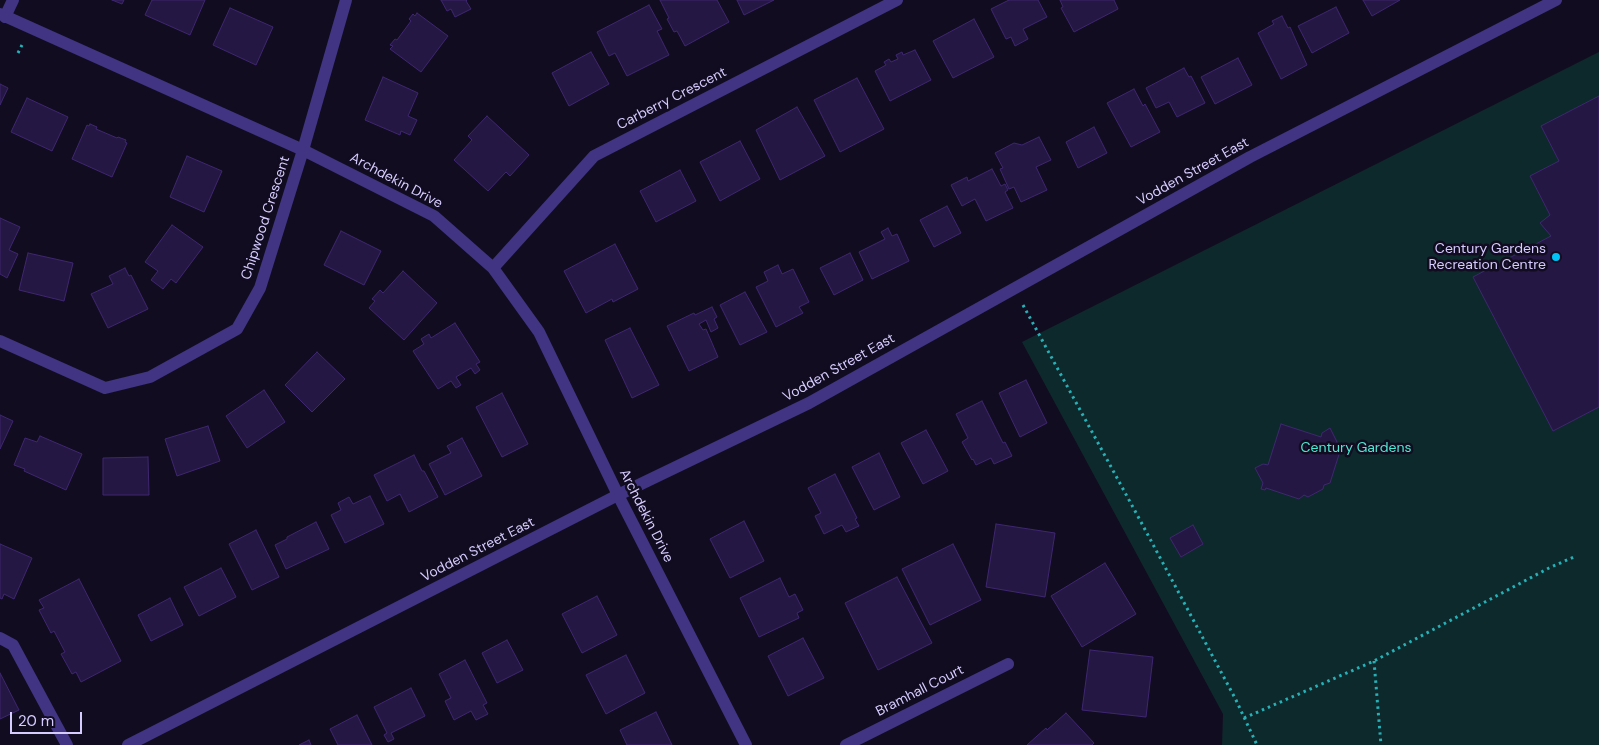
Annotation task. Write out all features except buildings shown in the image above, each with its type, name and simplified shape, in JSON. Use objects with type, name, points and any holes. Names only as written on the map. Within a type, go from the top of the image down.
[{"type":"street","points":[[3,16],[12,0]]},
{"type":"street","points":[[303,150],[346,0]]},
{"type":"street","name":"Carberry Crescent","points":[[493,268],[594,156],[897,0]]},
{"type":"street","name":"Vodden Street East","points":[[128,745],[618,495],[809,403],[1250,157],[1556,0]]},
{"type":"street","name":"Archdekin Drive","points":[[3,16],[303,150],[434,216],[493,268],[539,332],[618,495],[746,745]]},
{"type":"street","name":"Chipwood Crescent","points":[[0,341],[105,388],[150,378],[237,329],[260,288],[303,150]]},
{"type":"street","points":[[0,638],[13,645],[67,745]]},
{"type":"street","name":"Bramhall Court","points":[[846,745],[1008,664]]},
{"type":"path","points":[[18,53],[22,45]]},
{"type":"path","points":[[1014,289],[1141,522],[1257,745]]},
{"type":"path","points":[[1244,718],[1374,661],[1549,568],[1576,556]]},
{"type":"path","points":[[1374,661],[1381,745]]},
{"type":"green space","name":"Century Gardens","points":[[1599,52],[1599,745],[1222,745],[1223,714],[1022,342]]},
{"type":"place","name":"Century Gardens Recreation Centre","points":[[1556,257]]}]
